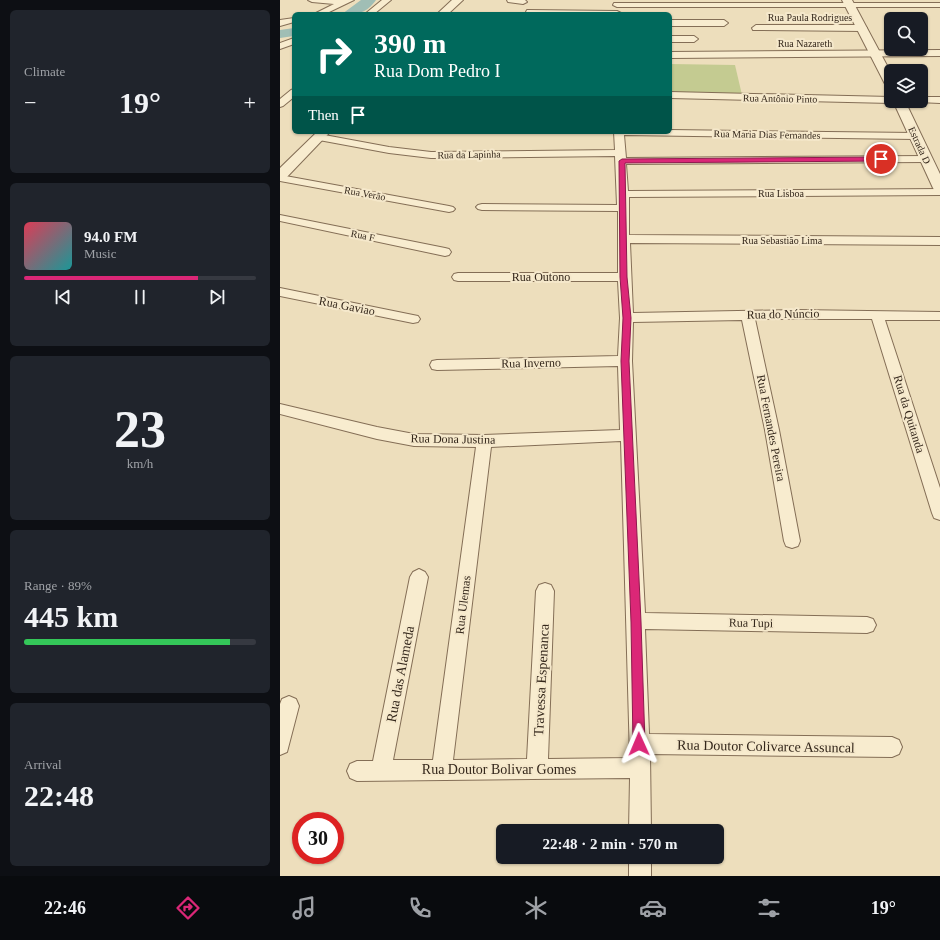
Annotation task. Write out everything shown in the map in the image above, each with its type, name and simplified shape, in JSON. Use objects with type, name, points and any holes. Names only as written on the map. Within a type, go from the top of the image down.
[{"type":"street","points":[[312,0],[349,1]]},
{"type":"street","points":[[372,12],[387,0]]},
{"type":"street","points":[[444,12],[458,0]]},
{"type":"street","points":[[511,0],[524,2]]},
{"type":"street","points":[[323,12],[349,1]]},
{"type":"street","points":[[530,12],[731,2],[940,4]]},
{"type":"street","points":[[848,2],[884,70]]},
{"type":"street","points":[[280,24],[292,21]]},
{"type":"street","points":[[672,24],[724,24]]},
{"type":"street","name":"Rua Paula Rodrigues","points":[[756,28],[863,28]]},
{"type":"street","points":[[672,39],[694,39]]},
{"type":"street","points":[[280,46],[292,42]]},
{"type":"street","name":"Rua Nazareth","points":[[672,55],[875,53],[940,54]]},
{"type":"street","points":[[280,104],[292,94]]},
{"type":"street","name":"Rua Antônio Pinto","points":[[672,95],[884,100]]},
{"type":"street","points":[[928,100],[940,100]]},
{"type":"street","name":"Estrada D","points":[[903,108],[915,136],[932,163],[940,188]]},
{"type":"street","name":"Rua Maria Dias Fernandes","points":[[672,133],[915,136]]},
{"type":"street","points":[[280,177],[322,134]]},
{"type":"street","name":"Rua da Lapinha","points":[[322,134],[389,150],[431,155],[932,163]]},
{"type":"street","points":[[619,134],[623,201],[624,277],[627,318],[625,361],[636,622],[640,824]]},
{"type":"street","name":"Rua Verão","points":[[280,177],[449,209]]},
{"type":"street","name":"Rua Lisboa","points":[[623,201],[940,192]]},
{"type":"street","points":[[482,207],[623,201]]},
{"type":"street","name":"Rua F","points":[[280,218],[445,252]]},
{"type":"street","name":"Rua Sebastião Lima","points":[[624,239],[940,241]]},
{"type":"street","name":"Rua Outono","points":[[458,277],[624,277]]},
{"type":"street","name":"Rua Gaviao","points":[[280,292],[413,319]]},
{"type":"street","name":"Rua do Núncio","points":[[627,318],[877,314],[940,316]]},
{"type":"street","name":"Rua da Quitanda","points":[[877,314],[940,513]]},
{"type":"street","name":"Rua Fernandes Pereira","points":[[748,315],[772,430],[792,541]]},
{"type":"street","name":"Rua Inverno","points":[[437,365],[625,361]]},
{"type":"street","name":"Rua Dona Justina","points":[[280,409],[377,433],[414,440],[484,441],[629,435]]},
{"type":"street","name":"Rua Ulemas","points":[[442,770],[484,441]]},
{"type":"street","name":"Rua das Alameda","points":[[381,770],[419,577]]},
{"type":"street","name":"Travessa Espenanca","points":[[537,769],[545,591]]},
{"type":"street","name":"Rua Tupi","points":[[636,622],[867,625]]},
{"type":"street","points":[[280,745],[289,706]]},
{"type":"street","name":"Rua Doutor Colivarce Assuncal","points":[[639,744],[892,747]]},
{"type":"street","name":"Rua Doutor Bolivar Gomes","points":[[357,771],[640,768]]},
{"type":"street","points":[[640,864],[640,876]]},
{"type":"green space","points":[[672,64],[735,65],[742,95],[672,94]]},
{"type":"waterway","points":[[352,12],[363,6],[369,0]]},
{"type":"waterway","points":[[280,34],[292,32]]},
{"type":"route","points":[[639,744],[634,564],[625,361],[627,318],[624,277],[622,161],[881,159]]}]
